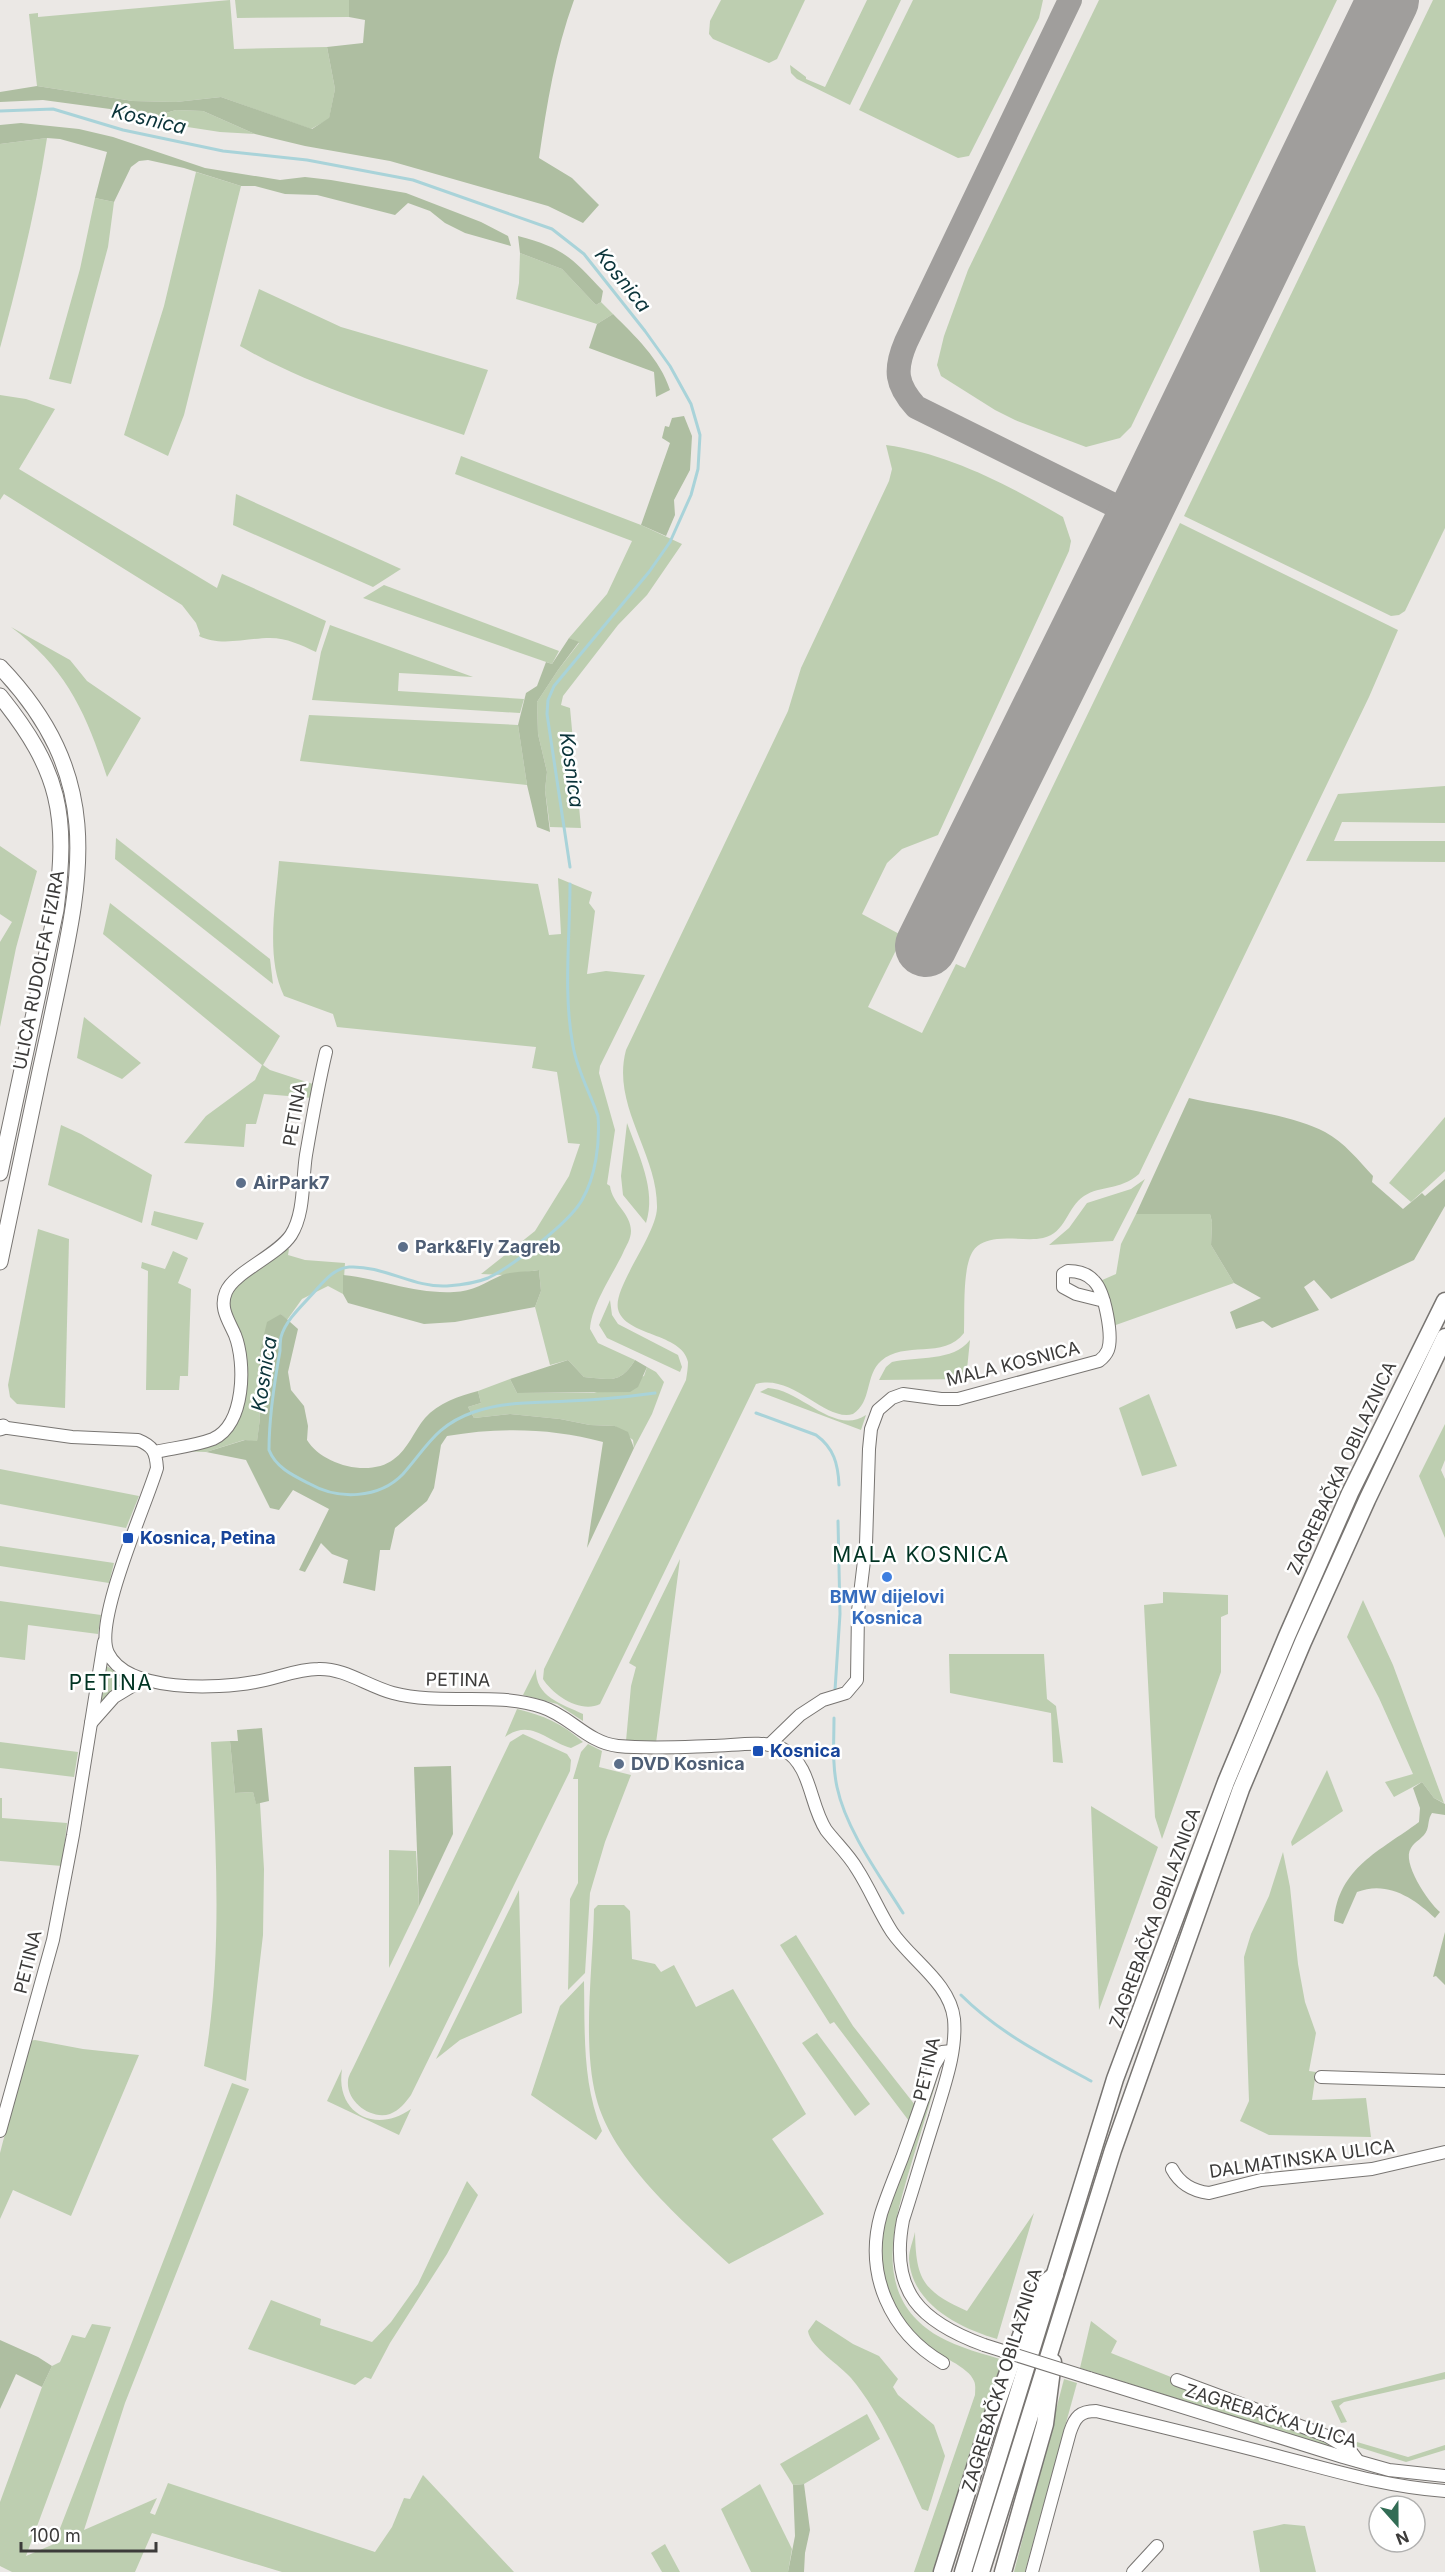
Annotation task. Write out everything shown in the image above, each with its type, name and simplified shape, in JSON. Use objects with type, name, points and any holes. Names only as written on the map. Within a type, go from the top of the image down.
[{"type":"highway","name":"ZAGREBAČKA OBILAZNICA","points":[[963,2572],[1115,2079],[1231,1772],[1287,1636],[1346,1503],[1413,1362],[1445,1301]]},
{"type":"highway","name":"ZAGREBAČKA OBILAZNICA","points":[[981,2572],[1113,2150],[1242,1789],[1303,1642],[1445,1337]]},
{"type":"highway","points":[[942,2572],[982,2445],[1038,2288],[1055,2275]]},
{"type":"highway","points":[[1003,2572],[1045,2424],[1053,2362],[1062,2337],[1060,2315]]},
{"type":"main road","name":"ULICA RUDOLFA FIZIRA","points":[[0,667],[37,712],[61,759],[74,803],[79,854],[73,914],[0,1262]]},
{"type":"main road","name":"ULICA RUDOLFA FIZIRA","points":[[0,696],[40,752],[57,795],[62,831],[56,910],[0,1173]]},
{"type":"street","name":"PETINA","points":[[0,2131],[53,1940],[73,1835],[104,1638],[116,1586],[157,1468],[155,1452],[214,1439],[235,1416],[241,1373],[238,1344],[224,1309],[226,1292],[233,1283],[284,1244],[292,1233],[299,1208],[316,1097],[326,1052]]},
{"type":"street","name":"MALA KOSNICA","points":[[769,1745],[806,1711],[823,1700],[846,1693],[854,1685],[858,1673],[858,1611],[866,1544],[869,1449],[871,1429],[878,1410],[892,1398],[903,1394],[958,1399],[1099,1361],[1108,1351],[1110,1340],[1104,1301]]},
{"type":"street","points":[[1,1426],[72,1437],[138,1440],[148,1444],[155,1452]]},
{"type":"street","name":"PETINA","points":[[104,1638],[107,1653],[117,1666],[142,1680],[167,1684],[239,1684],[302,1670],[324,1669],[337,1671],[380,1689],[411,1697],[500,1698],[542,1707],[557,1713],[588,1735],[612,1745],[649,1748],[769,1745],[789,1754],[801,1768],[826,1829],[856,1866],[892,1932],[947,1997],[954,2021],[952,2051],[903,2220],[901,2266],[907,2288],[932,2321],[953,2333],[1089,2379]]},
{"type":"street","points":[[89,1726],[102,1708],[114,1697],[142,1680]]},
{"type":"street","points":[[943,2363],[916,2344],[893,2316],[881,2289],[876,2254],[882,2213],[934,2066],[942,2052],[952,2051]]},
{"type":"street","points":[[1321,2077],[1445,2081]]},
{"type":"street","name":"DALMATINSKA ULICA","points":[[1172,2169],[1183,2184],[1200,2192],[1209,2193],[1262,2180],[1372,2169],[1445,2152]]},
{"type":"street","name":"ZAGREBAČKA ULICA","points":[[1089,2379],[1358,2462],[1400,2472],[1445,2476]]},
{"type":"street","points":[[1177,2380],[1327,2436],[1349,2449],[1358,2462]]},
{"type":"street","points":[[1032,2572],[1070,2432],[1076,2418],[1088,2411],[1226,2442],[1372,2480],[1445,2491]]},
{"type":"street","points":[[1133,2572],[1157,2546]]},
{"type":"green space","points":[[230,0],[234,49],[327,47],[335,89],[329,119],[311,129],[221,97],[176,102],[133,101],[37,86],[29,14],[38,13],[38,17]]},
{"type":"green space","points":[[235,0],[349,0],[349,17],[237,18]]},
{"type":"green space","points":[[349,0],[574,0],[557,59],[539,158],[572,178],[599,205],[583,223],[548,206],[390,161],[305,146],[255,134],[203,111],[176,110],[142,120],[110,109],[43,100],[0,102],[0,92],[37,86],[133,101],[176,102],[221,97],[312,129],[329,118],[335,89],[327,47],[363,43],[365,20],[349,17]]},
{"type":"green space","points":[[721,0],[805,0],[777,59],[769,63],[713,39],[709,34],[710,21]]},
{"type":"green space","points":[[867,0],[901,0],[850,105],[797,79],[791,73],[790,65],[806,79],[825,87]]},
{"type":"green space","points":[[913,0],[1043,0],[1039,18],[969,156],[958,158],[859,110]]},
{"type":"green space","points":[[1099,0],[1337,0],[1131,427],[1120,438],[1086,447],[995,410],[941,376],[937,365],[944,336],[968,270]]},
{"type":"green space","points":[[1433,0],[1445,0],[1445,528],[1405,611],[1391,616],[1184,516]]},
{"type":"green space","points":[[176,110],[203,111],[255,134],[220,132],[142,120]]},
{"type":"green space","points":[[21,123],[79,129],[113,137],[205,168],[280,180],[305,177],[331,180],[406,193],[481,222],[508,236],[511,246],[465,233],[445,223],[430,211],[408,203],[395,215],[317,195],[285,194],[255,186],[241,186],[184,168],[148,160],[139,161],[131,167],[114,202],[95,198],[107,152],[60,139],[47,138],[0,144],[0,125]]},
{"type":"green space","points":[[47,138],[38,191],[0,348],[0,144]]},
{"type":"green space","points":[[196,172],[241,186],[184,415],[168,456],[124,435],[164,306]]},
{"type":"green space","points":[[95,198],[114,202],[108,247],[71,384],[49,379],[80,269]]},
{"type":"green space","points":[[518,236],[557,250],[575,262],[603,291],[601,302],[596,305],[562,269],[520,253]]},
{"type":"green space","points":[[520,253],[562,269],[596,305],[601,302],[613,314],[597,324],[516,299]]},
{"type":"green space","points":[[259,289],[341,327],[488,370],[464,435],[321,385],[240,346]]},
{"type":"green space","points":[[613,314],[653,358],[670,390],[656,397],[654,372],[589,348],[597,324]]},
{"type":"green space","points":[[0,395],[26,399],[55,409],[19,469],[217,588],[222,574],[326,621],[316,652],[294,642],[276,638],[216,641],[199,636],[196,623],[182,605],[4,494],[0,500]]},
{"type":"green space","points":[[684,416],[692,436],[690,470],[674,500],[675,515],[666,536],[641,525],[670,443],[662,438],[665,426],[669,427],[672,418]]},
{"type":"green space","points":[[886,445],[910,449],[956,463],[1000,483],[1063,517],[1071,541],[1069,551],[938,835],[902,849],[887,863],[862,914],[903,936],[868,1007],[922,1033],[956,964],[965,968],[1180,523],[1398,630],[1369,697],[1139,1174],[1117,1186],[1097,1190],[1084,1196],[1074,1206],[1057,1231],[1051,1235],[1038,1239],[994,1239],[978,1246],[969,1259],[967,1268],[964,1333],[956,1341],[946,1346],[901,1352],[881,1361],[873,1374],[863,1403],[853,1414],[842,1415],[831,1411],[783,1385],[770,1382],[756,1384],[600,1704],[584,1707],[560,1697],[553,1691],[543,1679],[544,1669],[686,1380],[688,1366],[684,1353],[676,1345],[631,1325],[618,1309],[618,1299],[622,1288],[650,1232],[657,1208],[650,1168],[629,1110],[625,1091],[623,1071],[626,1050],[788,711],[801,668],[889,481],[892,469]]},
{"type":"green space","points":[[461,456],[641,525],[682,544],[647,595],[618,625],[563,696],[561,705],[570,708],[581,828],[550,827],[545,790],[547,772],[538,734],[537,702],[579,643],[569,638],[607,594],[632,541],[455,474]]},
{"type":"green space","points":[[236,494],[401,569],[373,587],[233,525]]},
{"type":"green space","points":[[384,585],[559,651],[552,664],[363,598]]},
{"type":"green space","points":[[330,625],[473,677],[399,673],[398,691],[524,699],[520,713],[312,700],[321,652]]},
{"type":"green space","points":[[11,627],[70,660],[87,681],[141,718],[107,777],[91,732],[72,694],[47,659]]},
{"type":"green space","points":[[569,638],[579,642],[537,702],[538,734],[547,772],[545,790],[550,832],[537,827],[527,785],[518,725],[526,693],[537,686],[546,662],[552,664]]},
{"type":"green space","points":[[309,715],[518,725],[527,785],[300,761]]},
{"type":"green space","points":[[1445,786],[1445,823],[1342,822],[1334,841],[1445,841],[1445,862],[1306,861],[1338,794]]},
{"type":"green space","points":[[116,838],[270,959],[273,984],[115,859]]},
{"type":"green space","points":[[0,846],[37,871],[16,948],[0,1027],[0,942],[12,922],[0,914]]},
{"type":"green space","points":[[279,861],[538,884],[549,935],[561,934],[558,878],[592,892],[589,903],[595,911],[587,974],[606,971],[645,975],[600,1066],[599,1073],[615,1130],[607,1184],[628,1219],[631,1231],[628,1242],[598,1300],[590,1329],[598,1343],[635,1360],[630,1368],[619,1377],[607,1379],[584,1377],[568,1360],[550,1365],[535,1307],[541,1291],[539,1270],[504,1275],[481,1274],[535,1231],[569,1176],[580,1144],[568,1143],[557,1072],[532,1068],[536,1047],[337,1027],[333,1014],[284,996],[278,981],[273,947]]},
{"type":"green space","points":[[110,903],[280,1036],[263,1065],[270,1070],[316,1085],[312,1098],[264,1094],[256,1124],[246,1124],[244,1147],[184,1143],[206,1116],[255,1080],[262,1065],[103,934]]},
{"type":"green space","points":[[84,1017],[141,1063],[122,1079],[77,1058]]},
{"type":"green space","points":[[1189,1098],[1295,1120],[1325,1132],[1351,1152],[1373,1176],[1372,1182],[1403,1209],[1422,1193],[1425,1196],[1445,1179],[1445,1206],[1414,1260],[1331,1299],[1314,1280],[1304,1287],[1319,1310],[1272,1328],[1263,1321],[1236,1329],[1230,1312],[1261,1298],[1234,1283],[1211,1245],[1210,1214],[1136,1214]]},
{"type":"green space","points":[[1445,1117],[1445,1171],[1411,1202],[1389,1183]]},
{"type":"green space","points":[[627,1123],[648,1185],[649,1210],[646,1223],[623,1195],[621,1176]]},
{"type":"green space","points":[[61,1125],[152,1175],[142,1223],[48,1185]]},
{"type":"green space","points":[[1145,1179],[1113,1241],[1049,1245],[1069,1228],[1087,1203],[1131,1189]]},
{"type":"green space","points":[[154,1211],[204,1223],[197,1240],[151,1225]]},
{"type":"green space","points":[[1136,1214],[1210,1214],[1211,1245],[1234,1283],[1113,1326],[1100,1281],[1116,1274],[1121,1244]]},
{"type":"green space","points":[[38,1229],[69,1239],[65,1408],[17,1404],[10,1397],[8,1385]]},
{"type":"green space","points":[[285,1249],[289,1249],[288,1255],[305,1260],[345,1263],[343,1294],[328,1286],[302,1299],[287,1320],[281,1314],[260,1351],[257,1393],[260,1418],[257,1442],[244,1440],[206,1452],[177,1451],[222,1436],[244,1377],[227,1306],[232,1288]]},
{"type":"green space","points":[[173,1251],[188,1258],[178,1283],[191,1289],[188,1376],[180,1376],[179,1390],[146,1390],[148,1271],[141,1268],[142,1262],[165,1269]]},
{"type":"green space","points":[[539,1270],[541,1291],[535,1307],[455,1322],[424,1324],[348,1303],[343,1294],[343,1275],[425,1291],[461,1292],[502,1275]]},
{"type":"green space","points":[[610,1300],[612,1315],[618,1324],[678,1355],[682,1367],[680,1372],[607,1338],[599,1325]]},
{"type":"green space","points":[[281,1314],[298,1329],[288,1372],[291,1390],[304,1406],[308,1426],[307,1440],[314,1449],[335,1462],[360,1468],[384,1465],[403,1450],[421,1423],[436,1408],[478,1391],[481,1403],[468,1407],[474,1418],[510,1414],[560,1419],[590,1425],[615,1426],[628,1432],[634,1448],[587,1548],[603,1442],[584,1437],[525,1430],[486,1431],[447,1436],[441,1445],[434,1488],[427,1501],[395,1528],[390,1550],[380,1550],[375,1591],[343,1583],[348,1560],[332,1554],[321,1543],[305,1572],[299,1570],[329,1509],[293,1490],[279,1510],[270,1508],[246,1460],[206,1452],[245,1440],[257,1441],[260,1418],[257,1393],[260,1351],[267,1322]]},
{"type":"green space","points":[[970,1340],[966,1379],[879,1380],[886,1367],[892,1362],[944,1355],[963,1347]]},
{"type":"green space","points":[[568,1360],[584,1377],[600,1379],[619,1377],[630,1368],[635,1360],[647,1367],[638,1387],[630,1392],[517,1393],[510,1379]]},
{"type":"green space","points":[[647,1367],[656,1372],[664,1382],[652,1414],[634,1448],[633,1440],[615,1426],[590,1425],[560,1419],[510,1414],[474,1418],[468,1407],[481,1403],[478,1391],[510,1379],[517,1393],[594,1393],[644,1376]]},
{"type":"green space","points":[[768,1388],[793,1396],[842,1420],[854,1420],[866,1415],[861,1430],[760,1392]]},
{"type":"green space","points":[[1149,1394],[1177,1466],[1142,1476],[1119,1408]]},
{"type":"green space","points":[[1445,1424],[1445,1460],[1441,1470],[1445,1479],[1445,1538],[1419,1476]]},
{"type":"green space","points":[[0,1469],[139,1496],[126,1528],[0,1504]]},
{"type":"green space","points":[[0,1546],[114,1563],[109,1583],[0,1566]]},
{"type":"green space","points":[[680,1559],[656,1743],[626,1741],[631,1686],[636,1667],[629,1663]]},
{"type":"green space","points":[[1163,1592],[1228,1595],[1228,1614],[1221,1617],[1221,1672],[1162,1839],[1155,1817],[1144,1605],[1163,1603]]},
{"type":"green space","points":[[1363,1600],[1393,1665],[1444,1803],[1434,1798],[1422,1782],[1394,1797],[1385,1782],[1413,1774],[1379,1698],[1347,1637]]},
{"type":"green space","points":[[0,1601],[101,1615],[98,1634],[28,1625],[25,1660],[0,1657]]},
{"type":"green space","points":[[949,1654],[1044,1654],[1047,1699],[1056,1706],[1063,1763],[1053,1762],[1051,1713],[950,1693]]},
{"type":"green space","points":[[105,1665],[132,1682],[100,1703]]},
{"type":"green space","points":[[536,1669],[537,1679],[545,1693],[559,1703],[583,1714],[583,1721],[557,1704],[523,1695]]},
{"type":"green space","points":[[517,1709],[552,1721],[583,1742],[571,1748],[531,1730],[514,1732],[505,1737]]},
{"type":"green space","points":[[262,1728],[269,1801],[256,1804],[253,1792],[235,1793],[230,1741],[238,1741],[237,1730]]},
{"type":"green space","points":[[523,1734],[567,1754],[571,1760],[570,1771],[411,2095],[390,2114],[368,2112],[361,2108],[351,2096],[348,2089],[349,2076],[510,1742]]},
{"type":"green space","points":[[230,1741],[235,1793],[253,1792],[256,1803],[260,1803],[264,1869],[263,1935],[246,2081],[204,2066],[210,2026],[216,1945],[216,1864],[211,1742]]},
{"type":"green space","points":[[0,1742],[78,1752],[74,1777],[0,1768]]},
{"type":"green space","points":[[588,1744],[602,1751],[599,1767],[631,1775],[605,1842],[590,1893],[585,1973],[568,1990],[570,1899],[578,1883],[578,1779],[573,1779],[581,1752]]},
{"type":"green space","points":[[451,1766],[453,1834],[419,1906],[414,1767]]},
{"type":"green space","points":[[1327,1770],[1343,1811],[1292,1846],[1291,1842]]},
{"type":"green space","points":[[1422,1782],[1434,1798],[1445,1804],[1445,1815],[1432,1813],[1426,1833],[1411,1848],[1410,1862],[1417,1882],[1440,1912],[1435,1918],[1409,1898],[1379,1888],[1357,1892],[1343,1924],[1334,1921],[1343,1887],[1352,1874],[1363,1862],[1419,1822],[1420,1808],[1413,1788]]},
{"type":"green space","points":[[0,1798],[2,1798],[2,1818],[67,1823],[62,1866],[0,1861]]},
{"type":"green space","points":[[1091,1806],[1158,1847],[1099,2010]]},
{"type":"green space","points":[[389,1850],[416,1851],[419,1906],[389,1968]]},
{"type":"green space","points":[[1283,1852],[1290,1887],[1298,1964],[1305,2002],[1316,2033],[1309,2071],[1316,2072],[1312,2100],[1366,2098],[1371,2137],[1269,2135],[1240,2121],[1249,2101],[1244,1957],[1251,1934],[1269,1896]]},
{"type":"green space","points":[[519,1890],[522,2013],[460,2040],[436,2059]]},
{"type":"green space","points":[[598,1905],[624,1905],[630,1911],[632,1959],[655,1964],[661,1972],[674,1965],[696,2007],[733,1989],[806,2114],[772,2139],[824,2214],[729,2264],[670,2209],[633,2166],[604,2121],[592,2076],[589,2004],[594,1909]]},
{"type":"green space","points":[[1445,1932],[1445,1985],[1436,1976],[1433,1977]]},
{"type":"green space","points":[[796,1935],[853,2026],[915,2105],[909,2121],[834,2022],[830,2024],[780,1945]]},
{"type":"green space","points":[[584,1981],[588,2076],[602,2131],[596,2140],[531,2095],[560,2006]]},
{"type":"green space","points":[[817,2033],[870,2104],[855,2116],[802,2043]]},
{"type":"green space","points":[[35,2040],[83,2049],[139,2055],[71,2216],[13,2190],[0,2219],[0,2153],[29,2041]]},
{"type":"green space","points":[[942,2061],[899,2206],[892,2255],[895,2278],[902,2299],[916,2319],[938,2336],[963,2347],[1007,2361],[933,2572],[914,2572],[975,2395],[975,2384],[971,2376],[960,2366],[925,2346],[900,2319],[886,2286],[883,2269],[883,2233],[886,2215]]},
{"type":"green space","points":[[342,2069],[345,2098],[361,2115],[384,2120],[411,2109],[399,2135],[327,2101]]},
{"type":"green space","points":[[232,2083],[249,2089],[125,2403],[84,2530],[157,2498],[150,2513],[155,2515],[168,2483],[375,2552],[392,2527],[404,2498],[410,2499],[423,2475],[514,2572],[282,2572],[152,2533],[135,2572],[12,2572],[0,2566],[0,2502],[42,2387],[52,2366],[60,2362],[72,2335],[85,2338],[92,2324],[111,2327],[26,2556],[54,2544]]},
{"type":"green space","points":[[467,2181],[478,2195],[447,2254],[390,2343],[371,2379],[365,2377],[355,2385],[248,2349],[271,2300],[321,2319],[320,2325],[372,2342],[391,2322],[418,2284]]},
{"type":"green space","points":[[1034,2213],[997,2339],[954,2321],[928,2302],[912,2275],[909,2259],[915,2232],[917,2262],[925,2282],[940,2297],[967,2311]]},
{"type":"green space","points":[[816,2320],[853,2344],[879,2356],[898,2379],[893,2387],[898,2395],[934,2425],[945,2456],[928,2511],[922,2509],[891,2441],[862,2392],[810,2337],[808,2331]]},
{"type":"green space","points":[[1091,2321],[1117,2341],[1111,2353],[1326,2439],[1345,2452],[1080,2368]]},
{"type":"green space","points":[[0,2340],[52,2366],[42,2387],[16,2374],[0,2409]]},
{"type":"green space","points":[[1445,2372],[1445,2379],[1344,2402],[1339,2406],[1347,2422],[1341,2423],[1331,2401]]},
{"type":"green space","points":[[1064,2379],[1077,2383],[1025,2572],[1014,2572]]},
{"type":"green space","points":[[867,2414],[880,2439],[804,2484],[793,2485],[780,2464]]},
{"type":"green space","points":[[1357,2442],[1408,2457],[1445,2445],[1445,2450],[1406,2462],[1355,2446]]},
{"type":"green space","points":[[760,2484],[792,2549],[788,2572],[751,2572],[721,2509]]},
{"type":"green space","points":[[804,2484],[810,2530],[804,2572],[788,2572],[795,2536],[793,2485]]},
{"type":"green space","points":[[1284,2524],[1305,2526],[1316,2572],[1260,2572],[1253,2531]]},
{"type":"green space","points":[[665,2544],[680,2572],[662,2572],[651,2553]]},
{"type":"waterway","name":"Kosnica","points":[[0,111],[53,109],[123,130],[223,151],[307,160],[413,180],[552,229],[584,254],[645,331],[670,366],[691,404],[700,435],[698,469],[691,495],[670,542],[649,572],[554,686],[548,700],[547,714],[570,867]]},
{"type":"waterway","name":"Kosnica","points":[[570,884],[568,986],[570,1026],[575,1055],[598,1116],[598,1148],[587,1191],[575,1210],[539,1244],[483,1280],[435,1286],[362,1267],[344,1268],[331,1275],[291,1318],[283,1330],[271,1413],[269,1450],[281,1467],[304,1481],[333,1493],[358,1494],[382,1488],[393,1482],[403,1474],[441,1430],[461,1417],[485,1408],[509,1404],[601,1399],[655,1393]]},
{"type":"waterway","points":[[756,1413],[816,1435],[822,1440],[834,1457],[839,1485]]},
{"type":"waterway","points":[[835,1690],[840,1614],[838,1521]]},
{"type":"waterway","points":[[834,1718],[834,1770],[841,1803],[865,1852],[903,1913]]},
{"type":"waterway","points":[[961,1995],[1007,2032],[1091,2081]]},
{"type":"taxiway","points":[[1070,0],[906,342],[900,361],[899,377],[904,392],[916,407],[1138,517]]},
{"type":"runway","points":[[926,946],[1138,517],[1388,0]]},
{"type":"place","name":"AirPark7","points":[[241,1183]]},
{"type":"place","name":"Park&Fly Zagreb","points":[[403,1247]]},
{"type":"place","name":"Kosnica, Petina","points":[[128,1538]]},
{"type":"place","name":"BMW dijelovi Kosnica","points":[[887,1577]]},
{"type":"place","name":"Kosnica","points":[[758,1751]]},
{"type":"place","name":"DVD Kosnica","points":[[619,1764]]},
{"type":"district","name":"MALA KOSNICA","points":[[921,1555]]},
{"type":"district","name":"PETINA","points":[[111,1683]]}]
